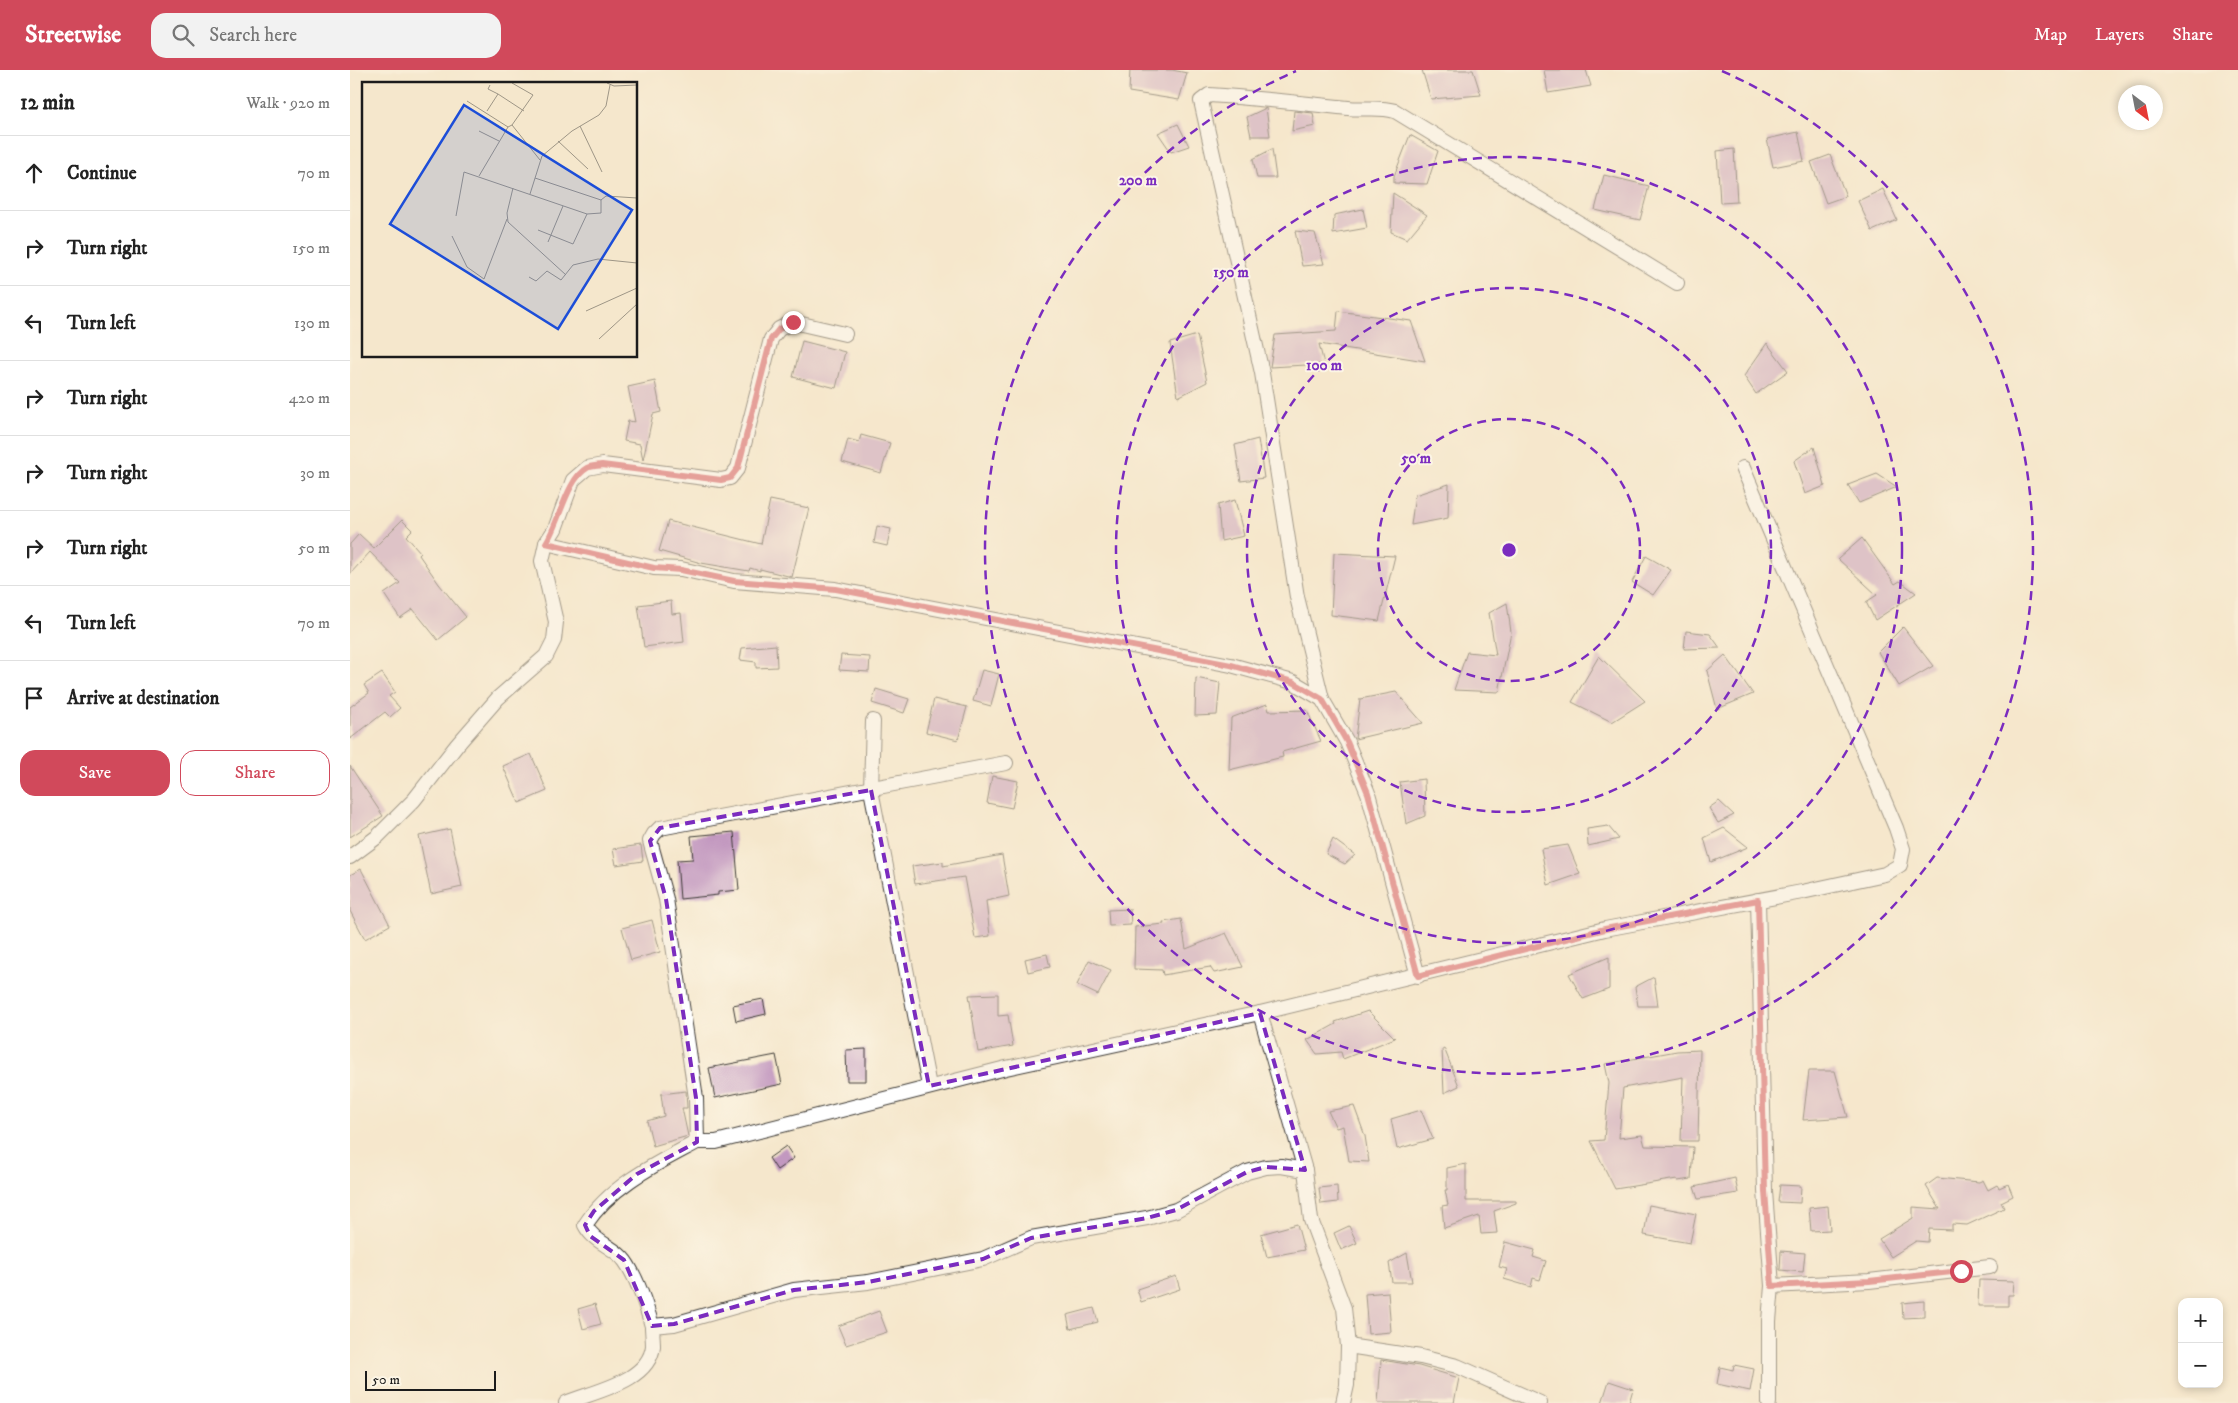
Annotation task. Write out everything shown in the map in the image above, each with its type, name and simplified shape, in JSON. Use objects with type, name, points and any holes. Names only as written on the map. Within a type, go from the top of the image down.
[{"type":"street","points":[[1418,976],[1368,793],[1347,742],[1322,699],[1297,597],[1262,373],[1202,101],[1204,97],[1209,95],[1352,109],[1381,108],[1394,110],[1677,283]]},
{"type":"street","points":[[350,857],[377,837],[414,800],[457,745],[498,698],[546,656],[554,640],[556,622],[542,560],[546,543],[555,530],[574,480],[587,468],[602,465],[721,480],[730,478],[738,468],[771,339],[779,329],[793,322],[845,334]]},
{"type":"street","points":[[566,1403],[633,1378],[645,1365],[653,1347],[652,1326],[646,1305],[624,1260],[590,1236],[585,1225],[594,1211],[637,1174],[697,1142],[716,1142],[929,1086],[1260,1013],[1605,929],[1885,874],[1900,865],[1903,849],[1743,468]]},
{"type":"street","points":[[546,543],[654,568],[681,570],[734,581],[836,589],[1231,665],[1293,682],[1322,699]]},
{"type":"street","points":[[873,721],[871,790],[929,1086]]},
{"type":"street","points":[[697,1142],[696,1098],[666,899],[650,841],[654,834],[660,828],[871,790],[1006,763]]},
{"type":"street","points":[[1758,900],[1765,1191],[1772,1286],[1769,1320],[1769,1403]]},
{"type":"street","points":[[1260,1013],[1305,1170],[1311,1220],[1344,1308],[1348,1346],[1343,1403]]},
{"type":"street","points":[[652,1326],[674,1324],[794,1290],[868,1282],[983,1258],[1030,1238],[1147,1218],[1176,1210],[1247,1172],[1266,1166],[1281,1166],[1305,1170]]},
{"type":"street","points":[[1772,1286],[1869,1281],[1990,1267]]},
{"type":"street","points":[[1348,1346],[1421,1357],[1457,1366],[1540,1403]]},
{"type":"highlighted area","points":[[871,790],[929,1086],[1260,1013],[1305,1170],[1266,1167],[1247,1172],[1176,1210],[1147,1218],[1031,1238],[983,1259],[868,1282],[794,1290],[674,1324],[652,1326],[624,1260],[590,1236],[585,1225],[594,1211],[637,1174],[697,1142],[696,1098],[666,899],[650,841],[660,828]]},
{"type":"building","points":[[1130,70],[1172,70],[1187,73],[1179,100],[1129,92]]},
{"type":"building","points":[[1422,70],[1473,70],[1481,95],[1431,99]]},
{"type":"building","points":[[1544,70],[1586,70],[1591,86],[1548,93]]},
{"type":"building","points":[[1266,108],[1270,136],[1251,136],[1247,117]]},
{"type":"building","points":[[1294,111],[1313,113],[1315,126],[1292,131]]},
{"type":"building","points":[[1178,124],[1189,146],[1171,152],[1158,133]]},
{"type":"building","points":[[1798,132],[1804,161],[1773,167],[1767,139]]},
{"type":"building","points":[[1410,135],[1438,151],[1427,184],[1394,183],[1394,176]]},
{"type":"building","points":[[1272,149],[1276,178],[1257,178],[1253,159]]},
{"type":"building","points":[[1734,149],[1737,202],[1720,203],[1717,151]]},
{"type":"building","points":[[1830,155],[1846,196],[1826,203],[1811,162]]},
{"type":"building","points":[[1604,175],[1649,186],[1640,220],[1595,210]]},
{"type":"building","points":[[1883,189],[1897,220],[1872,231],[1858,201]]},
{"type":"building","points":[[1393,193],[1427,215],[1407,239],[1391,232]]},
{"type":"building","points":[[1363,209],[1367,228],[1333,234],[1334,215]]},
{"type":"building","points":[[1295,231],[1315,233],[1324,264],[1302,266]]},
{"type":"building","points":[[1338,311],[1411,321],[1425,361],[1319,344],[1324,364],[1270,367],[1275,335],[1336,331]]},
{"type":"building","points":[[1197,335],[1207,382],[1178,397],[1170,343]]},
{"type":"building","points":[[802,341],[845,352],[836,388],[793,377]]},
{"type":"building","points":[[1767,343],[1788,371],[1756,394],[1744,376]]},
{"type":"building","points":[[655,381],[661,412],[653,414],[643,460],[640,444],[624,441],[628,421],[635,422],[628,387]]},
{"type":"building","points":[[861,435],[890,443],[881,473],[842,462],[848,439],[859,442]]},
{"type":"building","points":[[1258,439],[1264,478],[1241,481],[1235,445]]},
{"type":"building","points":[[1814,447],[1825,486],[1805,494],[1794,461]]},
{"type":"building","points":[[1877,474],[1897,487],[1859,503],[1848,485]]},
{"type":"building","points":[[1449,484],[1448,518],[1411,525],[1415,495]]},
{"type":"building","points":[[770,500],[809,508],[792,577],[760,569],[760,571],[750,568],[749,571],[701,563],[659,551],[668,521],[761,544]]},
{"type":"building","points":[[1235,500],[1244,536],[1221,541],[1218,505]]},
{"type":"building","points":[[402,520],[412,530],[406,536],[421,553],[419,555],[439,584],[466,617],[438,640],[413,609],[400,618],[384,594],[400,583],[370,552],[350,574],[350,544],[359,534],[374,548]]},
{"type":"building","points":[[877,526],[891,529],[887,546],[874,543]]},
{"type":"building","points":[[1862,538],[1895,584],[1900,581],[1916,593],[1875,620],[1866,602],[1877,595],[1838,559]]},
{"type":"building","points":[[1334,553],[1395,556],[1379,621],[1331,615]]},
{"type":"building","points":[[1646,556],[1671,570],[1653,595],[1632,582]]},
{"type":"building","points":[[671,601],[672,614],[681,613],[684,642],[644,647],[638,605]]},
{"type":"building","points":[[1507,603],[1511,632],[1499,692],[1454,690],[1467,652],[1496,655],[1489,613]]},
{"type":"building","points":[[1903,627],[1933,666],[1899,686],[1878,652]]},
{"type":"building","points":[[1686,631],[1710,634],[1720,648],[1684,649]]},
{"type":"building","points":[[776,645],[777,667],[756,668],[756,662],[740,660],[742,648]]},
{"type":"building","points":[[841,655],[870,657],[869,672],[839,670]]},
{"type":"building","points":[[1725,655],[1753,694],[1717,709],[1707,671]]},
{"type":"building","points":[[1599,656],[1645,701],[1612,722],[1572,702]]},
{"type":"building","points":[[982,670],[999,674],[991,706],[973,701]]},
{"type":"building","points":[[382,673],[395,692],[389,696],[400,708],[390,717],[385,712],[350,739],[350,707],[369,693],[364,685]]},
{"type":"building","points":[[1196,678],[1220,683],[1217,715],[1195,716]]},
{"type":"building","points":[[876,689],[909,699],[904,713],[872,703]]},
{"type":"building","points":[[1396,692],[1423,723],[1355,739],[1360,699]]},
{"type":"building","points":[[934,699],[967,707],[958,740],[926,732]]},
{"type":"building","points":[[1267,704],[1269,711],[1307,710],[1321,741],[1282,752],[1283,757],[1229,770],[1231,718]]},
{"type":"building","points":[[531,754],[547,791],[519,803],[503,766]]},
{"type":"building","points":[[350,766],[383,816],[350,837]]},
{"type":"building","points":[[992,776],[1018,781],[1012,808],[987,803]]},
{"type":"building","points":[[1424,779],[1425,816],[1406,824],[1400,782]]},
{"type":"building","points":[[1719,801],[1734,815],[1718,823],[1709,808]]},
{"type":"building","points":[[1608,826],[1619,839],[1588,846],[1587,829]]},
{"type":"building","points":[[1724,828],[1748,847],[1711,862],[1704,838]]},
{"type":"building","points":[[450,829],[462,887],[431,894],[419,836]]},
{"type":"building","points":[[734,832],[739,890],[718,892],[718,895],[680,899],[677,860],[693,859],[691,836]]},
{"type":"building","points":[[1333,839],[1355,855],[1345,864],[1326,854]]},
{"type":"building","points":[[641,845],[643,861],[616,865],[613,849]]},
{"type":"building","points":[[1568,845],[1580,874],[1548,885],[1541,849]]},
{"type":"building","points":[[1002,855],[1009,896],[986,901],[990,936],[975,938],[964,877],[915,884],[912,866],[943,862],[943,866]]},
{"type":"building","points":[[361,869],[390,925],[365,939],[350,911],[350,875]]},
{"type":"building","points":[[1130,909],[1131,925],[1109,926],[1108,910]]},
{"type":"building","points":[[1181,919],[1186,949],[1226,933],[1243,967],[1214,973],[1210,967],[1163,975],[1162,970],[1134,969],[1135,927],[1164,924],[1163,922]]},
{"type":"building","points":[[652,920],[660,952],[631,960],[622,928]]},
{"type":"building","points":[[1047,954],[1050,967],[1028,972],[1025,959]]},
{"type":"building","points":[[1609,957],[1609,989],[1583,999],[1569,974]]},
{"type":"building","points":[[1089,960],[1111,970],[1098,995],[1077,985]]},
{"type":"building","points":[[1654,977],[1658,1006],[1638,1006],[1635,987]]},
{"type":"building","points":[[998,994],[998,1016],[1008,1015],[1013,1046],[978,1052],[969,995]]},
{"type":"building","points":[[763,999],[766,1014],[736,1021],[733,1005]]},
{"type":"building","points":[[1368,1011],[1395,1038],[1343,1059],[1341,1052],[1317,1054],[1307,1040],[1336,1024],[1335,1022]]},
{"type":"building","points":[[1444,1048],[1459,1086],[1444,1093],[1442,1049]]},
{"type":"building","points":[[866,1049],[866,1081],[847,1081],[846,1050]]},
{"type":"building","points":[[1700,1050],[1698,1141],[1681,1141],[1683,1077],[1623,1088],[1619,1138],[1642,1135],[1645,1146],[1693,1147],[1691,1179],[1678,1181],[1677,1179],[1615,1189],[1591,1141],[1604,1140],[1609,1083],[1605,1064],[1677,1051]]},
{"type":"building","points":[[776,1055],[782,1084],[715,1098],[709,1068]]},
{"type":"building","points":[[1809,1071],[1835,1071],[1848,1117],[1803,1120]]},
{"type":"building","points":[[686,1091],[687,1108],[682,1108],[688,1136],[653,1146],[647,1121],[664,1116],[661,1094]]},
{"type":"building","points":[[1354,1106],[1365,1136],[1369,1162],[1349,1161],[1343,1126],[1336,1128],[1328,1111]]},
{"type":"building","points":[[1421,1110],[1433,1139],[1397,1149],[1391,1119]]},
{"type":"building","points":[[786,1146],[794,1158],[777,1170],[769,1158]]},
{"type":"building","points":[[1466,1164],[1466,1201],[1516,1201],[1516,1203],[1494,1211],[1497,1233],[1481,1234],[1479,1216],[1444,1228],[1442,1206],[1448,1205],[1445,1190],[1447,1190],[1447,1168]]},
{"type":"building","points":[[1735,1178],[1738,1193],[1698,1199],[1694,1187]]},
{"type":"building","points":[[1937,1178],[1979,1182],[1983,1180],[1988,1190],[1997,1185],[1999,1188],[2008,1184],[2013,1196],[2001,1202],[2004,1208],[1967,1225],[1952,1224],[1952,1230],[1929,1229],[1928,1242],[1916,1241],[1891,1257],[1879,1239],[1913,1218],[1913,1207],[1940,1209],[1926,1186]]},
{"type":"building","points":[[1780,1185],[1801,1186],[1800,1203],[1778,1202]]},
{"type":"building","points":[[1337,1186],[1338,1202],[1321,1204],[1319,1188]]},
{"type":"building","points":[[1649,1205],[1696,1214],[1690,1243],[1644,1235]]},
{"type":"building","points":[[1828,1206],[1830,1230],[1811,1231],[1809,1208]]},
{"type":"building","points":[[1297,1224],[1304,1250],[1267,1257],[1261,1234]]},
{"type":"building","points":[[1349,1226],[1357,1243],[1341,1250],[1334,1233]]},
{"type":"building","points":[[1505,1242],[1535,1250],[1533,1257],[1546,1261],[1540,1280],[1533,1278],[1531,1287],[1504,1279],[1507,1269],[1499,1267]]},
{"type":"building","points":[[1781,1251],[1805,1253],[1803,1272],[1780,1270]]},
{"type":"building","points":[[1407,1253],[1412,1282],[1392,1282],[1389,1263]]},
{"type":"building","points":[[1176,1276],[1180,1289],[1141,1302],[1137,1289]]},
{"type":"building","points":[[1979,1280],[2014,1281],[2013,1295],[2008,1295],[2008,1306],[1978,1306]]},
{"type":"building","points":[[1388,1292],[1391,1332],[1368,1334],[1365,1294]]},
{"type":"building","points":[[1924,1301],[1924,1317],[1903,1318],[1902,1303]]},
{"type":"building","points":[[595,1304],[601,1324],[583,1329],[578,1309]]},
{"type":"building","points":[[1094,1308],[1098,1322],[1070,1329],[1067,1315]]},
{"type":"building","points":[[879,1311],[887,1332],[846,1345],[838,1326]]},
{"type":"building","points":[[1381,1360],[1419,1366],[1459,1378],[1454,1403],[1378,1403]]},
{"type":"building","points":[[1734,1365],[1754,1369],[1750,1391],[1717,1384],[1720,1367],[1733,1370]]},
{"type":"building","points":[[1609,1381],[1633,1389],[1629,1403],[1602,1403]]},
{"type":"route","points":[[793,322],[779,329],[771,339],[738,468],[730,478],[721,480],[602,465],[587,468],[574,480],[555,530],[546,543],[654,568],[681,570],[734,581],[836,589],[1231,665],[1293,682],[1322,699],[1347,742],[1368,793],[1418,976],[1605,929],[1758,900],[1765,1191],[1772,1286],[1869,1281],[1961,1271]]}]
